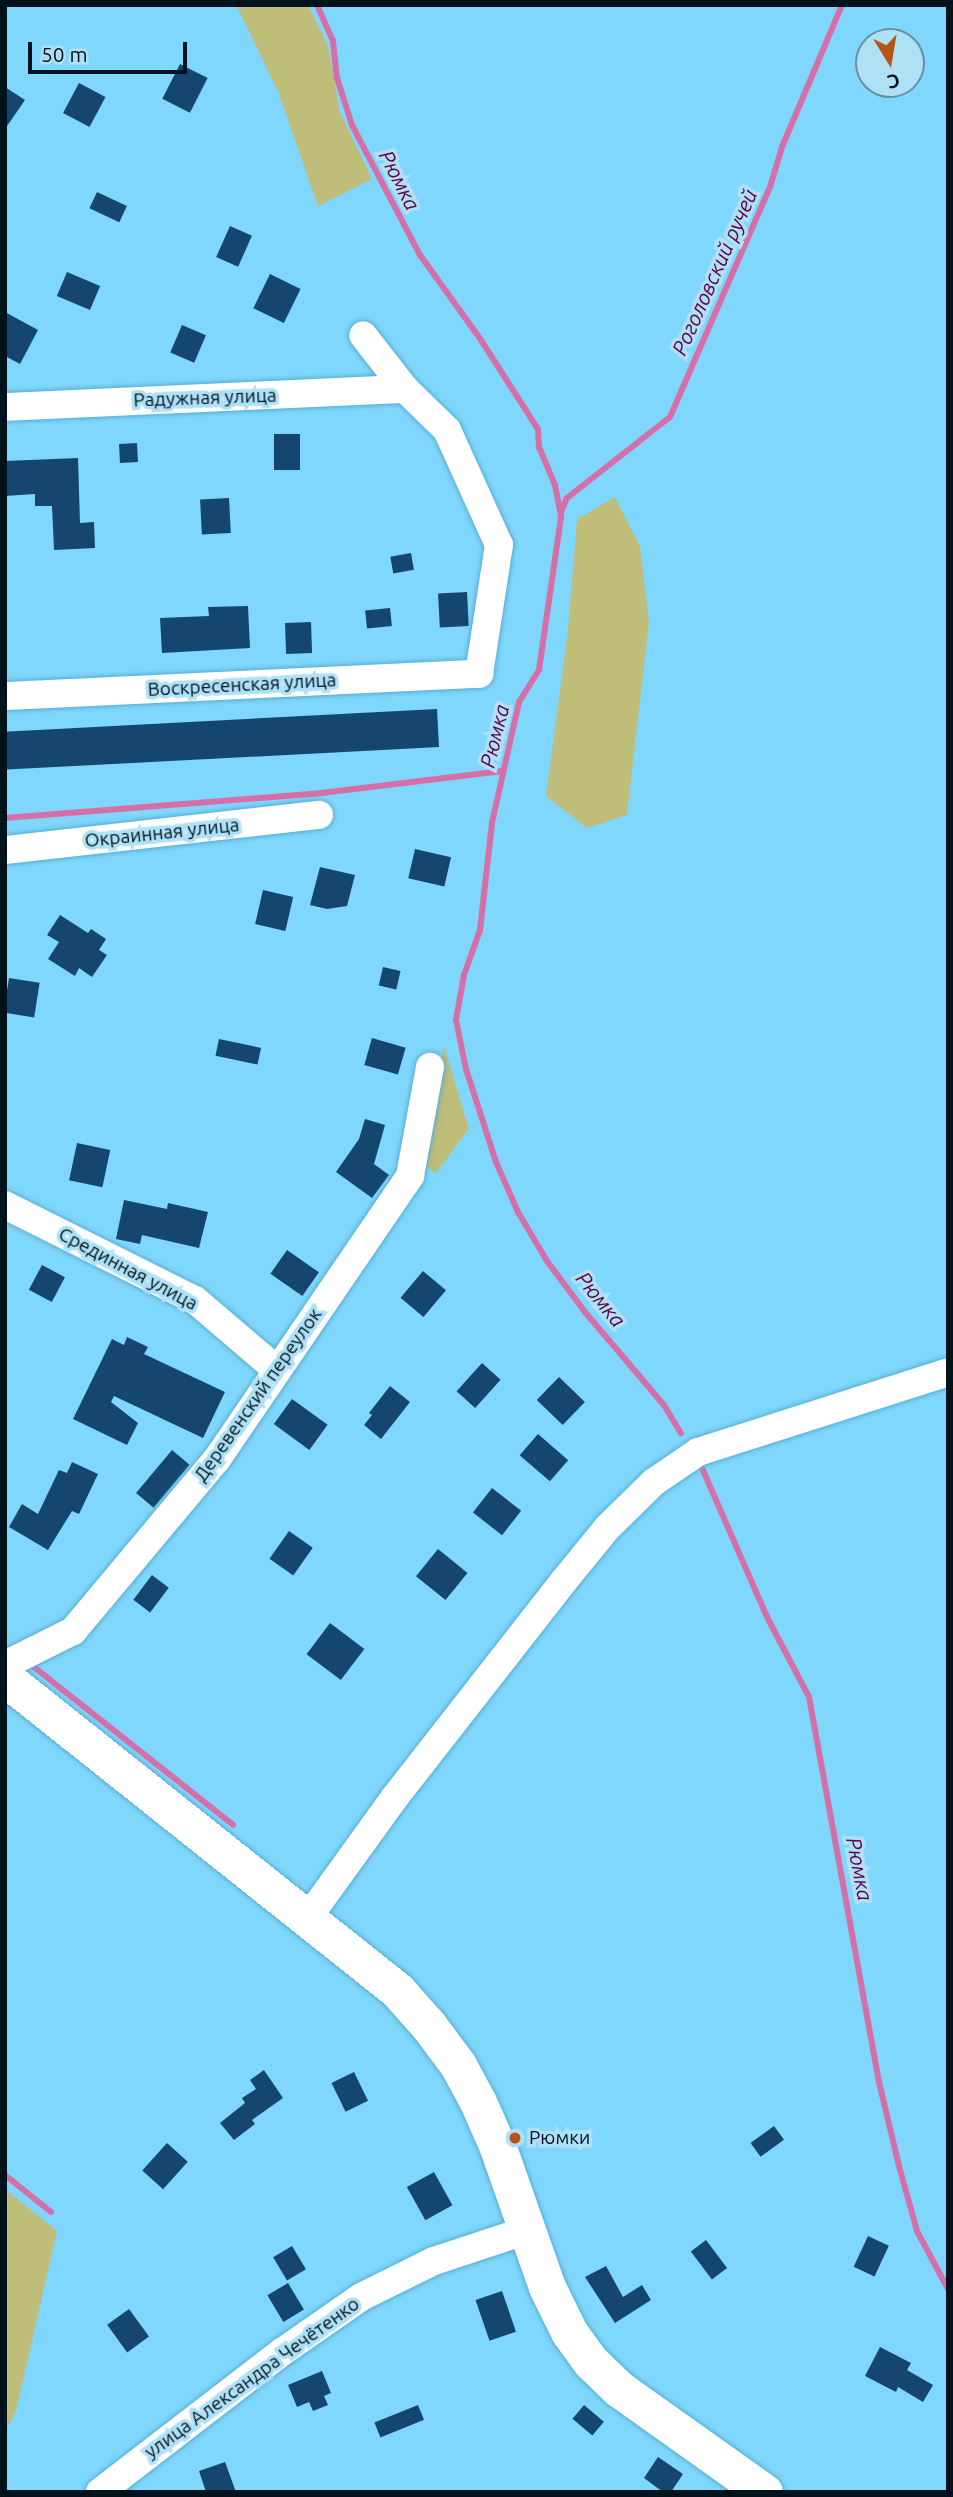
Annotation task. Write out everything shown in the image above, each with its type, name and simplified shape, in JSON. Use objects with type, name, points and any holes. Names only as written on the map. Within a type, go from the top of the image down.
[{"type":"main road","points":[[5,1678],[397,1990],[458,2065],[497,2145],[547,2287],[569,2332],[592,2362],[619,2389],[764,2492]]},
{"type":"street","points":[[363,335],[405,389]]},
{"type":"street","name":"Радужная улица","points":[[5,407],[405,389]]},
{"type":"street","name":"Воскресенская улица","points":[[5,696],[479,674],[499,545],[447,430],[405,389]]},
{"type":"street","name":"Окраинная улица","points":[[5,850],[319,816]]},
{"type":"street","name":"Деревенский переулок","points":[[5,1665],[73,1631],[217,1460],[410,1176],[430,1067]]},
{"type":"street","name":"Срединная улица","points":[[5,1205],[195,1300],[277,1370]]},
{"type":"street","points":[[307,1919],[394,1797],[563,1582],[607,1528],[654,1482],[698,1452],[948,1372]]},
{"type":"street","name":"улица Александра Чечётенко","points":[[100,2492],[282,2352],[361,2297],[434,2262],[528,2231]]},
{"type":"shaded area","points":[[236,5],[308,5],[328,45],[340,112],[372,179],[318,206],[278,91]]},
{"type":"shaded area","points":[[615,497],[640,546],[649,622],[627,815],[587,828],[546,796],[568,630],[577,519]]},
{"type":"shaded area","points":[[444,1046],[469,1129],[436,1173],[418,1161]]},
{"type":"shaded area","points":[[5,2189],[57,2231],[16,2411],[5,2431]]},
{"type":"building","points":[[180,64],[208,78],[190,113],[162,99]]},
{"type":"building","points":[[79,83],[105,97],[90,127],[63,113]]},
{"type":"building","points":[[5,87],[25,100],[5,129]]},
{"type":"building","points":[[97,192],[127,206],[119,222],[89,208]]},
{"type":"building","points":[[230,226],[252,236],[238,267],[216,257]]},
{"type":"building","points":[[67,272],[100,286],[90,310],[57,296]]},
{"type":"building","points":[[270,274],[301,289],[284,323],[253,308]]},
{"type":"building","points":[[5,312],[38,330],[20,364],[5,356]]},
{"type":"building","points":[[182,325],[206,335],[194,363],[170,353]]},
{"type":"building","points":[[274,434],[300,434],[300,470],[274,470]]},
{"type":"building","points":[[137,443],[138,462],[120,463],[119,444]]},
{"type":"building","points":[[78,458],[80,523],[94,522],[95,548],[54,550],[52,506],[35,506],[35,494],[5,496],[5,461]]},
{"type":"building","points":[[229,498],[231,533],[202,534],[200,500]]},
{"type":"building","points":[[411,553],[414,570],[393,573],[390,557]]},
{"type":"building","points":[[467,592],[469,626],[440,627],[438,594]]},
{"type":"building","points":[[248,606],[250,648],[162,653],[160,618],[209,616],[208,607]]},
{"type":"building","points":[[390,608],[392,626],[367,629],[365,611]]},
{"type":"building","points":[[311,622],[312,653],[286,654],[285,623]]},
{"type":"building","points":[[437,709],[439,747],[7,770],[5,732]]},
{"type":"building","points":[[415,849],[451,857],[444,887],[408,878]]},
{"type":"building","points":[[320,867],[355,875],[347,906],[327,909],[310,905]]},
{"type":"building","points":[[263,890],[293,897],[285,931],[255,924]]},
{"type":"building","points":[[60,915],[88,933],[91,929],[106,939],[99,950],[107,955],[92,977],[79,968],[75,976],[48,959],[59,942],[47,935]]},
{"type":"building","points":[[383,967],[401,971],[396,990],[379,986]]},
{"type":"building","points":[[9,978],[40,983],[34,1017],[5,1013]]},
{"type":"building","points":[[372,1038],[406,1048],[398,1075],[364,1065]]},
{"type":"building","points":[[219,1039],[261,1048],[258,1065],[215,1056]]},
{"type":"building","points":[[365,1119],[385,1125],[374,1164],[389,1175],[372,1198],[336,1172],[359,1139]]},
{"type":"building","points":[[77,1143],[110,1150],[102,1187],[69,1180]]},
{"type":"building","points":[[124,1200],[167,1209],[168,1203],[208,1212],[199,1248],[142,1235],[140,1244],[116,1239]]},
{"type":"building","points":[[287,1250],[319,1272],[302,1296],[270,1274]]},
{"type":"building","points":[[42,1265],[65,1277],[52,1302],[29,1290]]},
{"type":"building","points":[[423,1271],[446,1290],[423,1317],[401,1298]]},
{"type":"building","points":[[127,1337],[148,1347],[144,1354],[225,1392],[203,1438],[114,1396],[111,1402],[138,1423],[127,1445],[73,1419],[112,1339],[124,1345]]},
{"type":"building","points":[[482,1363],[501,1380],[475,1408],[457,1391]]},
{"type":"building","points":[[559,1377],[585,1402],[563,1425],[537,1400]]},
{"type":"building","points":[[390,1386],[410,1402],[381,1439],[364,1425],[372,1415],[369,1413]]},
{"type":"building","points":[[292,1399],[328,1425],[309,1450],[274,1424]]},
{"type":"building","points":[[538,1434],[568,1460],[550,1481],[520,1455]]},
{"type":"building","points":[[172,1450],[190,1465],[154,1508],[136,1493]]},
{"type":"building","points":[[72,1462],[98,1474],[79,1514],[72,1511],[48,1550],[9,1527],[22,1504],[38,1514],[59,1470],[67,1473]]},
{"type":"building","points":[[492,1488],[521,1511],[502,1535],[473,1512]]},
{"type":"building","points":[[289,1531],[313,1548],[293,1575],[269,1559]]},
{"type":"building","points":[[438,1549],[468,1573],[446,1600],[416,1576]]},
{"type":"building","points":[[152,1575],[169,1588],[150,1612],[133,1600]]},
{"type":"building","points":[[330,1623],[364,1649],[341,1680],[307,1654]]},
{"type":"building","points":[[264,2070],[283,2098],[252,2120],[255,2124],[234,2140],[220,2123],[245,2103],[242,2098],[256,2089],[250,2080]]},
{"type":"building","points":[[354,2072],[368,2101],[346,2112],[332,2083]]},
{"type":"building","points":[[774,2126],[784,2140],[761,2157],[751,2143]]},
{"type":"building","points":[[167,2143],[188,2162],[163,2189],[142,2170]]},
{"type":"building","points":[[434,2172],[452,2205],[425,2220],[407,2187]]},
{"type":"building","points":[[868,2236],[889,2246],[874,2277],[854,2267]]},
{"type":"building","points":[[706,2240],[727,2268],[712,2279],[691,2251]]},
{"type":"building","points":[[292,2246],[306,2269],[287,2280],[273,2257]]},
{"type":"building","points":[[606,2266],[623,2297],[642,2285],[651,2300],[615,2323],[585,2277]]},
{"type":"building","points":[[288,2283],[304,2310],[283,2322],[267,2295]]},
{"type":"building","points":[[502,2291],[516,2332],[490,2341],[476,2300]]},
{"type":"building","points":[[129,2309],[149,2337],[127,2352],[107,2325]]},
{"type":"building","points":[[880,2347],[911,2363],[907,2370],[933,2385],[923,2402],[898,2387],[896,2392],[865,2376]]},
{"type":"building","points":[[322,2371],[331,2393],[324,2396],[328,2405],[313,2411],[309,2402],[297,2407],[288,2385]]},
{"type":"building","points":[[418,2405],[424,2420],[380,2437],[374,2423]]},
{"type":"building","points":[[584,2405],[604,2422],[592,2436],[572,2419]]},
{"type":"building","points":[[658,2457],[683,2474],[671,2492],[663,2492],[644,2478]]},
{"type":"building","points":[[225,2462],[236,2492],[206,2492],[199,2471]]},
{"type":"waterway","name":"Рюмка","points":[[317,5],[333,41],[337,78],[352,125],[420,255],[481,340],[538,429],[539,447],[555,485],[561,517],[539,670],[519,702],[492,823],[480,930],[464,975],[456,1020],[466,1069],[496,1162],[518,1212],[547,1261],[585,1312],[664,1405],[681,1433]]},
{"type":"waterway","name":"Роголовский ручей","points":[[561,512],[567,498],[670,417],[770,187],[782,147],[842,5]]},
{"type":"waterway","points":[[5,818],[313,794],[503,771]]},
{"type":"waterway","name":"Рюмка","points":[[702,1468],[767,1617],[809,1697],[879,2082],[917,2231],[948,2289]]},
{"type":"waterway","points":[[34,1667],[233,1825]]},
{"type":"waterway","points":[[5,2175],[51,2212]]},
{"type":"place","name":"Рюмки","points":[[515,2138]]}]
